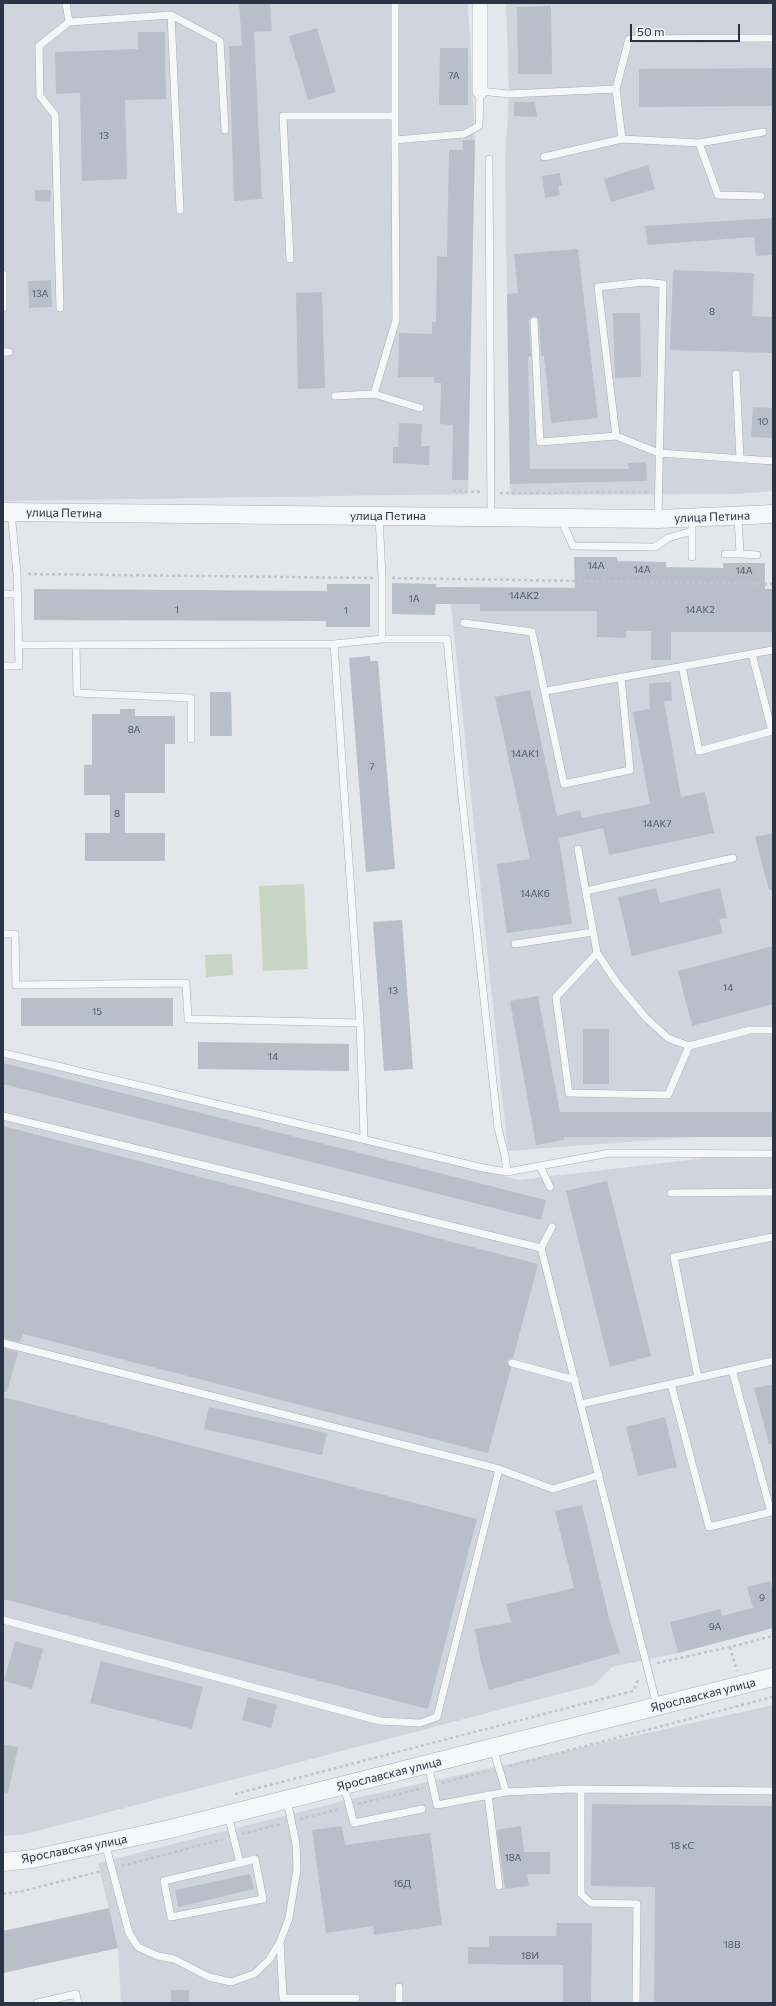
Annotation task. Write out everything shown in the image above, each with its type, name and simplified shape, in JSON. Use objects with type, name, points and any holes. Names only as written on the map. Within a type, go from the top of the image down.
[{"type":"street","points":[[480,3],[480,91]]},
{"type":"street","name":"улица Петина","points":[[7,512],[491,516],[658,519],[692,525],[738,516],[773,514]]},
{"type":"street","name":"Ярославская улица","points":[[3,1862],[32,1859],[287,1800],[773,1677]]},
{"type":"lane","points":[[66,3],[69,22]]},
{"type":"lane","points":[[374,394],[396,320],[395,3]]},
{"type":"lane","points":[[171,14],[180,210]]},
{"type":"lane","points":[[60,308],[55,115],[40,96],[39,46],[69,22],[171,14],[220,41],[224,130]]},
{"type":"lane","points":[[622,139],[616,89],[629,39],[773,38]]},
{"type":"lane","points":[[395,140],[464,134],[479,126],[480,91],[509,94],[616,89]]},
{"type":"lane","points":[[290,259],[283,116],[395,116]]},
{"type":"lane","points":[[544,157],[622,139],[698,143],[763,132]]},
{"type":"lane","points":[[698,143],[718,195],[761,196]]},
{"type":"lane","points":[[489,159],[491,516]]},
{"type":"lane","points":[[3,274],[3,308]]},
{"type":"lane","points":[[616,436],[598,287],[644,282],[663,284],[658,519]]},
{"type":"lane","points":[[534,320],[540,442],[616,436],[659,453],[773,461]]},
{"type":"lane","points":[[736,374],[740,459]]},
{"type":"lane","points":[[335,396],[374,394],[420,408]]},
{"type":"lane","points":[[3,666],[19,666],[18,594],[7,512]]},
{"type":"lane","points":[[379,516],[382,578],[382,639]]},
{"type":"lane","points":[[738,516],[740,554]]},
{"type":"lane","points":[[560,518],[573,546],[655,547],[692,525],[692,557]]},
{"type":"lane","points":[[725,554],[757,555]]},
{"type":"lane","points":[[3,594],[18,594]]},
{"type":"lane","points":[[464,623],[532,632],[546,691],[564,784],[630,770],[622,677]]},
{"type":"lane","points":[[18,645],[334,644],[382,639],[447,639],[462,796],[497,1120],[506,1156],[507,1172]]},
{"type":"lane","points":[[334,644],[360,1023],[364,1138]]},
{"type":"lane","points":[[76,645],[77,693],[191,698],[192,739]]},
{"type":"lane","points":[[546,691],[773,650]]},
{"type":"lane","points":[[682,666],[699,751],[772,731],[752,654]]},
{"type":"lane","points":[[578,849],[597,953],[617,983],[646,1018],[668,1038],[690,1046],[750,1030],[773,1030]]},
{"type":"lane","points":[[586,892],[733,858]]},
{"type":"lane","points":[[515,944],[593,932]]},
{"type":"lane","points":[[3,934],[15,934],[16,984],[186,983],[188,1019],[360,1023]]},
{"type":"lane","points":[[597,953],[556,997],[569,1093],[668,1096],[690,1046]]},
{"type":"lane","points":[[3,1052],[364,1138],[483,1168],[507,1172],[610,1153],[773,1154]]},
{"type":"lane","points":[[3,1116],[541,1248]]},
{"type":"lane","points":[[540,1166],[550,1187]]},
{"type":"lane","points":[[672,1193],[773,1192]]},
{"type":"lane","points":[[552,1227],[541,1248],[658,1706]]},
{"type":"lane","points":[[698,1378],[674,1257],[773,1237]]},
{"type":"lane","points":[[3,1343],[499,1469],[553,1489],[599,1475]]},
{"type":"lane","points":[[581,1404],[773,1361]]},
{"type":"lane","points":[[512,1363],[575,1380]]},
{"type":"lane","points":[[671,1384],[709,1527],[772,1515],[732,1370]]},
{"type":"lane","points":[[3,1620],[380,1721],[420,1723],[437,1717],[499,1469]]},
{"type":"lane","points":[[492,1748],[506,1792]]},
{"type":"lane","points":[[428,1764],[437,1805],[506,1792],[581,1789],[773,1790]]},
{"type":"lane","points":[[344,1786],[354,1824],[422,1809]]},
{"type":"lane","points":[[581,1789],[581,1894],[591,1903],[637,1904],[636,2003]]},
{"type":"lane","points":[[488,1795],[499,1886]]},
{"type":"lane","points":[[104,1843],[129,1933],[138,1947],[158,1956],[174,1959],[210,1977],[231,1982],[254,1974],[269,1960],[280,1942],[289,1918],[297,1869],[293,1821],[287,1800]]},
{"type":"lane","points":[[228,1814],[240,1863]]},
{"type":"lane","points":[[255,1859],[263,1899],[171,1917],[164,1881],[240,1863],[255,1859]]},
{"type":"lane","points":[[280,1942],[282,1998],[356,1998]]},
{"type":"lane","points":[[398,1987],[399,2003]]},
{"type":"lane","points":[[37,2003],[76,1994],[78,2003]]},
{"type":"path","points":[[453,491],[491,493],[659,492]]},
{"type":"path","points":[[229,1796],[633,1690],[642,1671],[647,1666],[773,1636]]},
{"type":"path","points":[[3,1894],[23,1891],[773,1697]]},
{"type":"shaded area","points":[[3,3],[468,3],[475,140],[468,494],[3,501]]},
{"type":"shaded area","points":[[506,3],[773,3],[773,491],[737,494],[510,495],[505,160],[509,94]]},
{"type":"shaded area","points":[[451,587],[773,589],[773,1131],[508,1151],[451,604]]},
{"type":"shaded area","points":[[3,1054],[519,1180],[773,1150],[773,1628],[678,1653],[612,1667],[594,1685],[25,1834],[3,1836]]},
{"type":"shaded area","points":[[773,1705],[773,2003],[121,2003],[118,1948],[98,1863],[347,1800]]},
{"type":"green space","points":[[304,884],[308,969],[263,971],[259,886]]},
{"type":"green space","points":[[232,954],[233,975],[206,977],[205,955]]},
{"type":"building","points":[[239,3],[270,3],[272,31],[254,32],[262,199],[234,201],[229,46],[242,46]]},
{"type":"building","points":[[551,6],[552,74],[518,74],[517,7]]},
{"type":"building","points":[[317,28],[336,92],[308,100],[289,36]]},
{"type":"building","points":[[138,32],[165,32],[166,99],[125,100],[127,179],[82,181],[80,93],[56,94],[55,52],[138,49]]},
{"type":"building","points":[[440,48],[468,48],[468,105],[439,105]]},
{"type":"building","points":[[773,68],[773,106],[639,107],[639,69]]},
{"type":"building","points":[[514,102],[535,102],[537,117],[514,116]]},
{"type":"building","points":[[463,140],[475,140],[468,480],[452,480],[453,425],[440,424],[441,383],[434,383],[434,377],[398,377],[399,333],[432,334],[432,322],[436,322],[437,256],[447,257],[449,150],[463,150]]},
{"type":"building","points":[[648,165],[655,189],[611,202],[604,179]]},
{"type":"building","points":[[560,173],[562,185],[558,186],[560,195],[545,198],[542,176]]},
{"type":"building","points":[[35,190],[51,190],[50,202],[35,201]]},
{"type":"building","points":[[773,218],[773,255],[756,256],[754,237],[648,245],[645,226]]},
{"type":"building","points":[[578,249],[598,418],[551,423],[544,356],[541,356],[539,320],[536,316],[531,317],[529,321],[531,356],[528,357],[530,469],[629,469],[628,463],[646,462],[647,481],[510,484],[507,294],[518,293],[514,254]]},
{"type":"building","points":[[673,270],[754,273],[752,316],[773,317],[773,353],[670,350]]},
{"type":"building","points":[[51,280],[52,307],[29,308],[28,281]]},
{"type":"building","points":[[322,292],[325,388],[298,389],[296,293]]},
{"type":"building","points":[[613,313],[640,313],[641,377],[615,378]]},
{"type":"building","points":[[753,407],[773,408],[773,438],[751,437]]},
{"type":"building","points":[[399,423],[422,424],[421,446],[430,446],[429,465],[393,463],[393,447],[398,447]]},
{"type":"building","points":[[574,557],[617,557],[617,561],[666,562],[666,567],[723,568],[723,563],[765,563],[765,589],[773,589],[773,632],[671,632],[671,660],[651,660],[651,631],[626,631],[626,638],[597,637],[597,611],[480,611],[480,604],[436,604],[435,615],[392,614],[392,583],[436,584],[436,587],[575,588]]},
{"type":"building","points":[[327,584],[370,584],[370,627],[326,627],[326,621],[34,620],[34,589],[327,591]]},
{"type":"building","points":[[370,656],[370,661],[378,661],[395,869],[366,872],[349,658]]},
{"type":"building","points":[[671,682],[672,701],[664,701],[681,797],[705,792],[714,833],[609,855],[603,828],[559,838],[572,924],[507,933],[497,864],[530,859],[495,697],[530,690],[557,816],[580,810],[582,818],[650,804],[633,712],[650,709],[649,683]]},
{"type":"building","points":[[210,692],[231,692],[232,736],[210,736]]},
{"type":"building","points":[[120,709],[135,709],[135,716],[175,716],[175,744],[165,744],[165,793],[125,793],[125,833],[165,833],[165,861],[85,861],[85,833],[110,833],[110,795],[84,795],[84,765],[92,765],[92,714],[120,714]]},
{"type":"building","points":[[773,833],[773,890],[769,890],[755,837]]},
{"type":"building","points":[[656,888],[660,903],[720,888],[727,918],[719,919],[723,933],[632,956],[618,897]]},
{"type":"building","points":[[402,920],[413,1069],[384,1071],[373,922]]},
{"type":"building","points":[[773,946],[773,1004],[692,1026],[678,971]]},
{"type":"building","points":[[538,996],[560,1112],[773,1112],[773,1137],[564,1137],[564,1140],[536,1145],[510,1001]]},
{"type":"building","points":[[21,998],[173,998],[173,1026],[21,1026]]},
{"type":"building","points":[[583,1029],[609,1029],[609,1084],[583,1084]]},
{"type":"building","points":[[198,1042],[349,1044],[349,1071],[198,1069]]},
{"type":"building","points":[[3,1063],[546,1200],[541,1220],[3,1084]]},
{"type":"building","points":[[3,1126],[538,1264],[513,1358],[509,1359],[507,1362],[511,1368],[488,1453],[23,1334],[20,1342],[3,1338]]},
{"type":"building","points":[[607,1181],[651,1356],[610,1367],[566,1191]]},
{"type":"building","points":[[3,1348],[18,1352],[7,1392],[3,1392]]},
{"type":"building","points":[[773,1384],[773,1444],[769,1444],[754,1388]]},
{"type":"building","points":[[3,1397],[477,1519],[428,1709],[3,1599]]},
{"type":"building","points":[[209,1407],[327,1433],[322,1455],[204,1429]]},
{"type":"building","points":[[665,1417],[677,1467],[638,1476],[626,1427]]},
{"type":"building","points":[[582,1505],[610,1622],[620,1653],[489,1690],[480,1658],[475,1629],[511,1622],[506,1604],[574,1588],[555,1511]]},
{"type":"building","points":[[770,1581],[773,1590],[773,1628],[678,1653],[670,1622],[721,1609],[722,1616],[753,1608],[747,1587]]},
{"type":"building","points":[[15,1641],[43,1649],[32,1689],[4,1681]]},
{"type":"building","points":[[101,1661],[203,1687],[192,1729],[90,1703]]},
{"type":"building","points":[[248,1697],[277,1705],[271,1728],[242,1720]]},
{"type":"building","points":[[3,1744],[18,1747],[8,1793],[3,1792]]},
{"type":"building","points":[[592,1804],[773,1806],[773,2003],[654,2003],[655,1887],[591,1886]]},
{"type":"building","points":[[342,1826],[345,1845],[430,1833],[442,1925],[374,1935],[373,1926],[326,1933],[312,1830]]},
{"type":"building","points":[[521,1826],[524,1852],[550,1852],[550,1874],[527,1874],[529,1886],[505,1889],[497,1830]]},
{"type":"building","points":[[250,1874],[254,1889],[178,1907],[175,1890]]},
{"type":"building","points":[[109,1908],[118,1948],[3,1973],[3,1931]]},
{"type":"building","points":[[557,1923],[592,1923],[591,2003],[563,2003],[563,1965],[468,1964],[468,1947],[489,1947],[489,1936],[556,1936]]},
{"type":"building","points":[[171,1990],[189,1990],[189,2003],[171,2003]]}]
